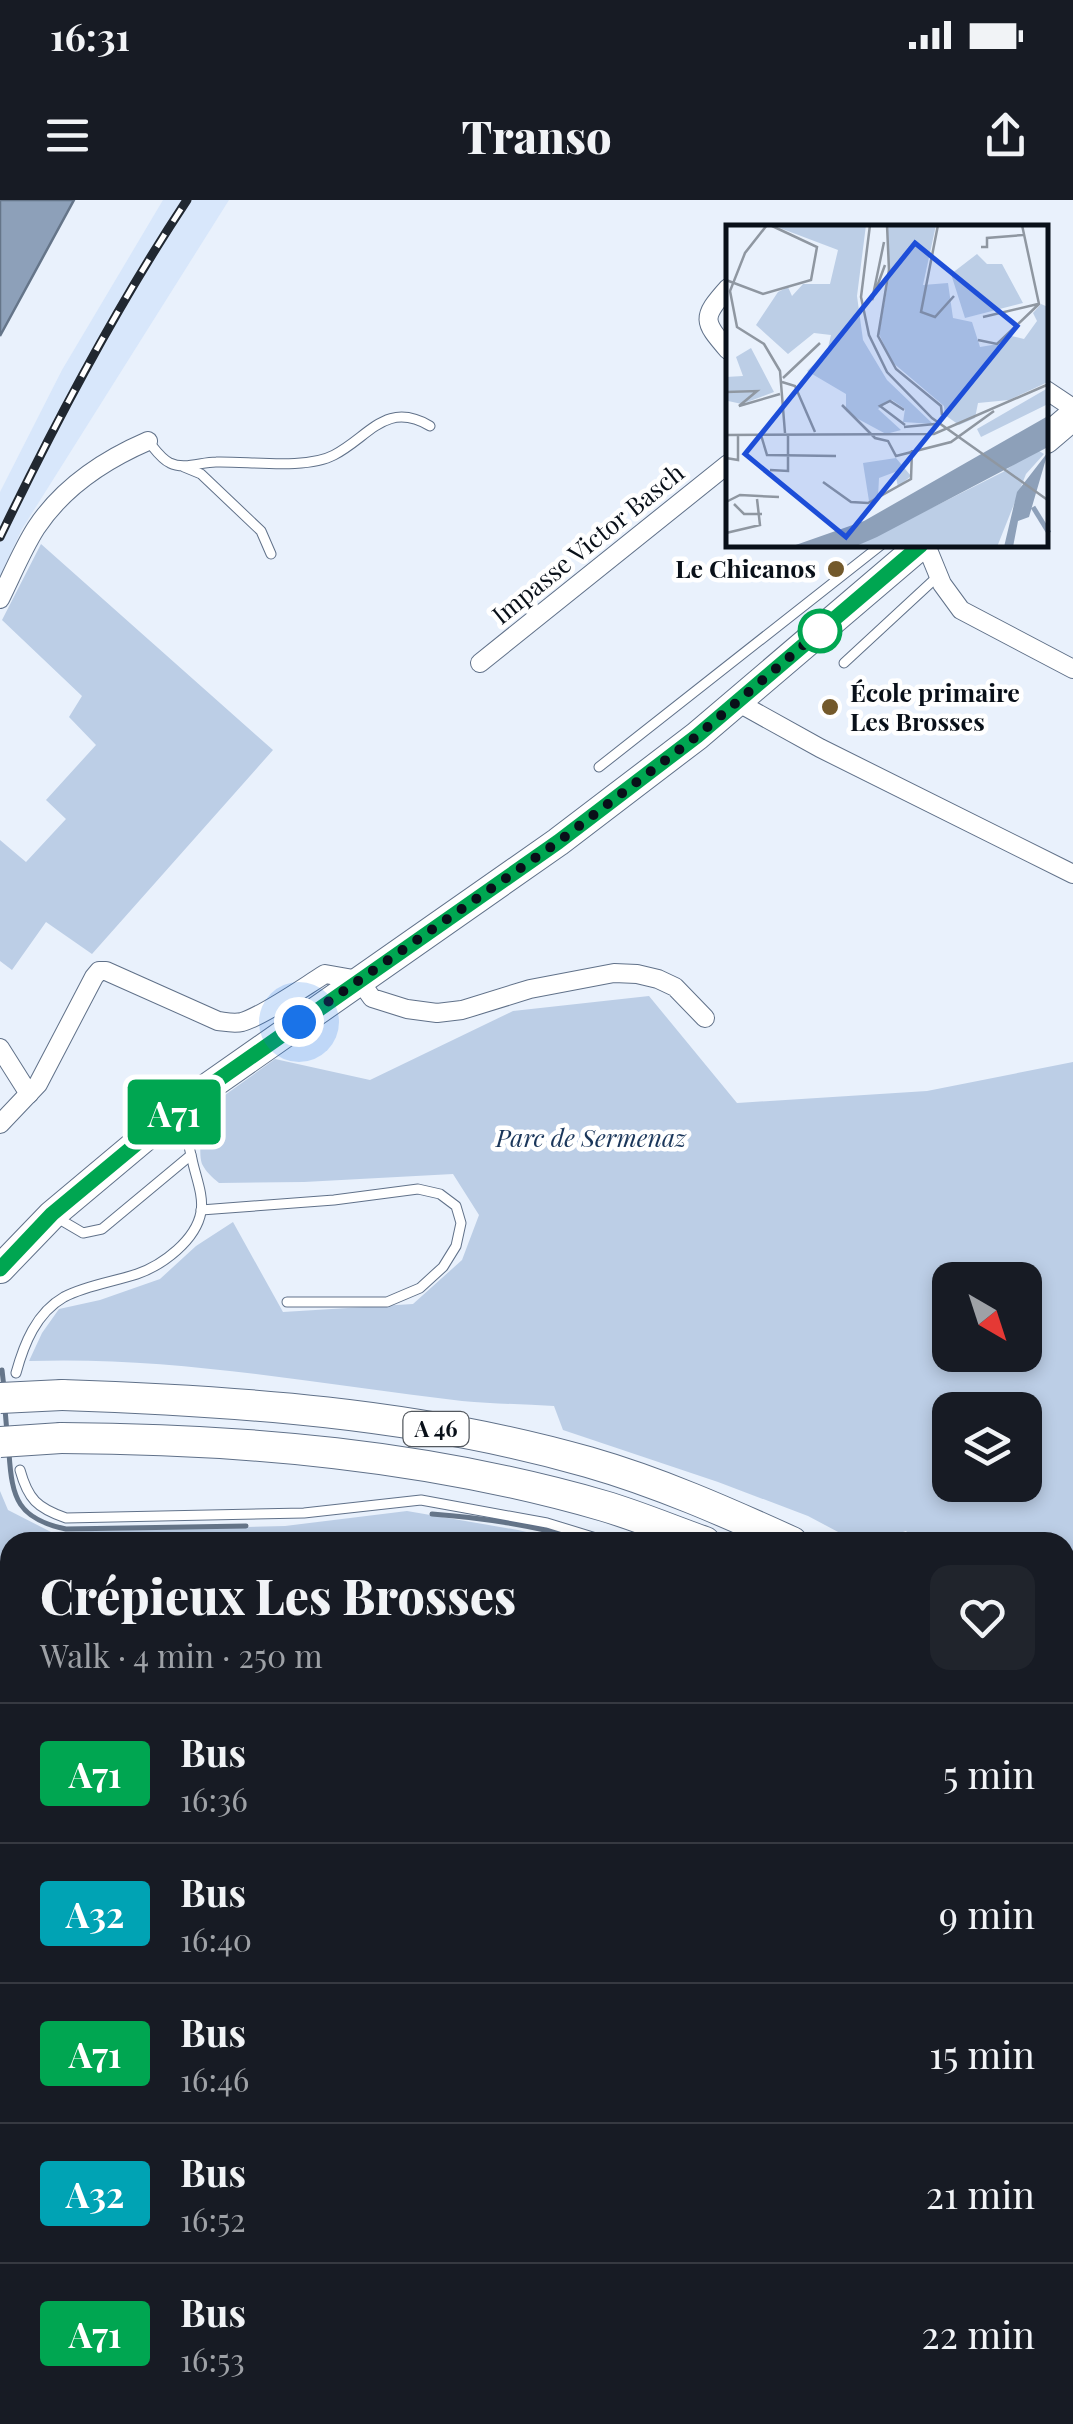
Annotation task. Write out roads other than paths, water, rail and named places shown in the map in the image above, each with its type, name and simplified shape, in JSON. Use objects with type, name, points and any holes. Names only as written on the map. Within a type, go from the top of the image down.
[{"type":"highway","name":"A 46","points":[[8,1386],[62,1395],[270,1406],[499,1440],[590,1462],[693,1498],[770,1532]]},
{"type":"highway","name":"A 46","points":[[0,1442],[148,1438],[289,1447],[410,1462],[532,1487],[607,1507],[676,1532]]},
{"type":"main road","points":[[1048,437],[1073,416]]},
{"type":"main road","points":[[0,1269],[61,1206],[177,1109],[558,842],[697,736],[913,548]]},
{"type":"street","points":[[726,290],[707,320],[726,348]]},
{"type":"street","points":[[1048,391],[1073,408]]},
{"type":"street","points":[[0,598],[34,530],[66,490],[148,441]]},
{"type":"street","name":"Impasse Victor Basch","points":[[480,664],[726,466]]},
{"type":"street","points":[[913,548],[939,575],[960,610],[1073,669]]},
{"type":"street","points":[[737,702],[820,748],[1073,874]]},
{"type":"street","points":[[0,1124],[38,1084],[99,971],[106,970],[218,1021],[239,1024],[325,974],[359,980],[372,998],[436,1013],[614,972],[637,974],[675,987],[706,1018]]},
{"type":"street","points":[[0,1048],[29,1094]]},
{"type":"lane","points":[[182,466],[211,462],[294,463],[332,457],[372,427],[397,416],[416,418],[430,426]]},
{"type":"lane","points":[[148,441],[167,462],[200,474],[261,531],[271,554]]},
{"type":"lane","points":[[599,767],[878,548]]},
{"type":"lane","points":[[844,663],[939,575]]},
{"type":"lane","points":[[8,1386],[23,1347],[42,1316],[62,1298],[140,1273],[174,1253],[193,1232],[201,1210],[177,1109]]},
{"type":"lane","points":[[61,1206],[83,1232],[102,1229],[191,1155]]},
{"type":"lane","points":[[201,1210],[418,1189],[440,1194],[456,1206],[461,1223],[456,1246],[442,1267],[420,1288],[387,1302],[287,1302]]},
{"type":"lane","points":[[20,1470],[26,1494],[46,1511],[66,1518],[304,1514],[421,1500],[576,1532]]},
{"type":"waterway","points":[[2,1370],[4,1388]]},
{"type":"waterway","points":[[5,1409],[7,1433]]},
{"type":"waterway","points":[[9,1453],[12,1483],[21,1505],[50,1525],[66,1529],[246,1526]]},
{"type":"waterway","points":[[432,1514],[553,1532]]},
{"type":"railway","points":[[0,537],[88,365],[187,200]]},
{"type":"place","name":"Le Chicanos","points":[[836,569]]},
{"type":"place","name":"École primaire Les Brosses","points":[[830,707]]},
{"type":"park label","name":"Parc de Sermenaz","points":[[591,1138]]}]
